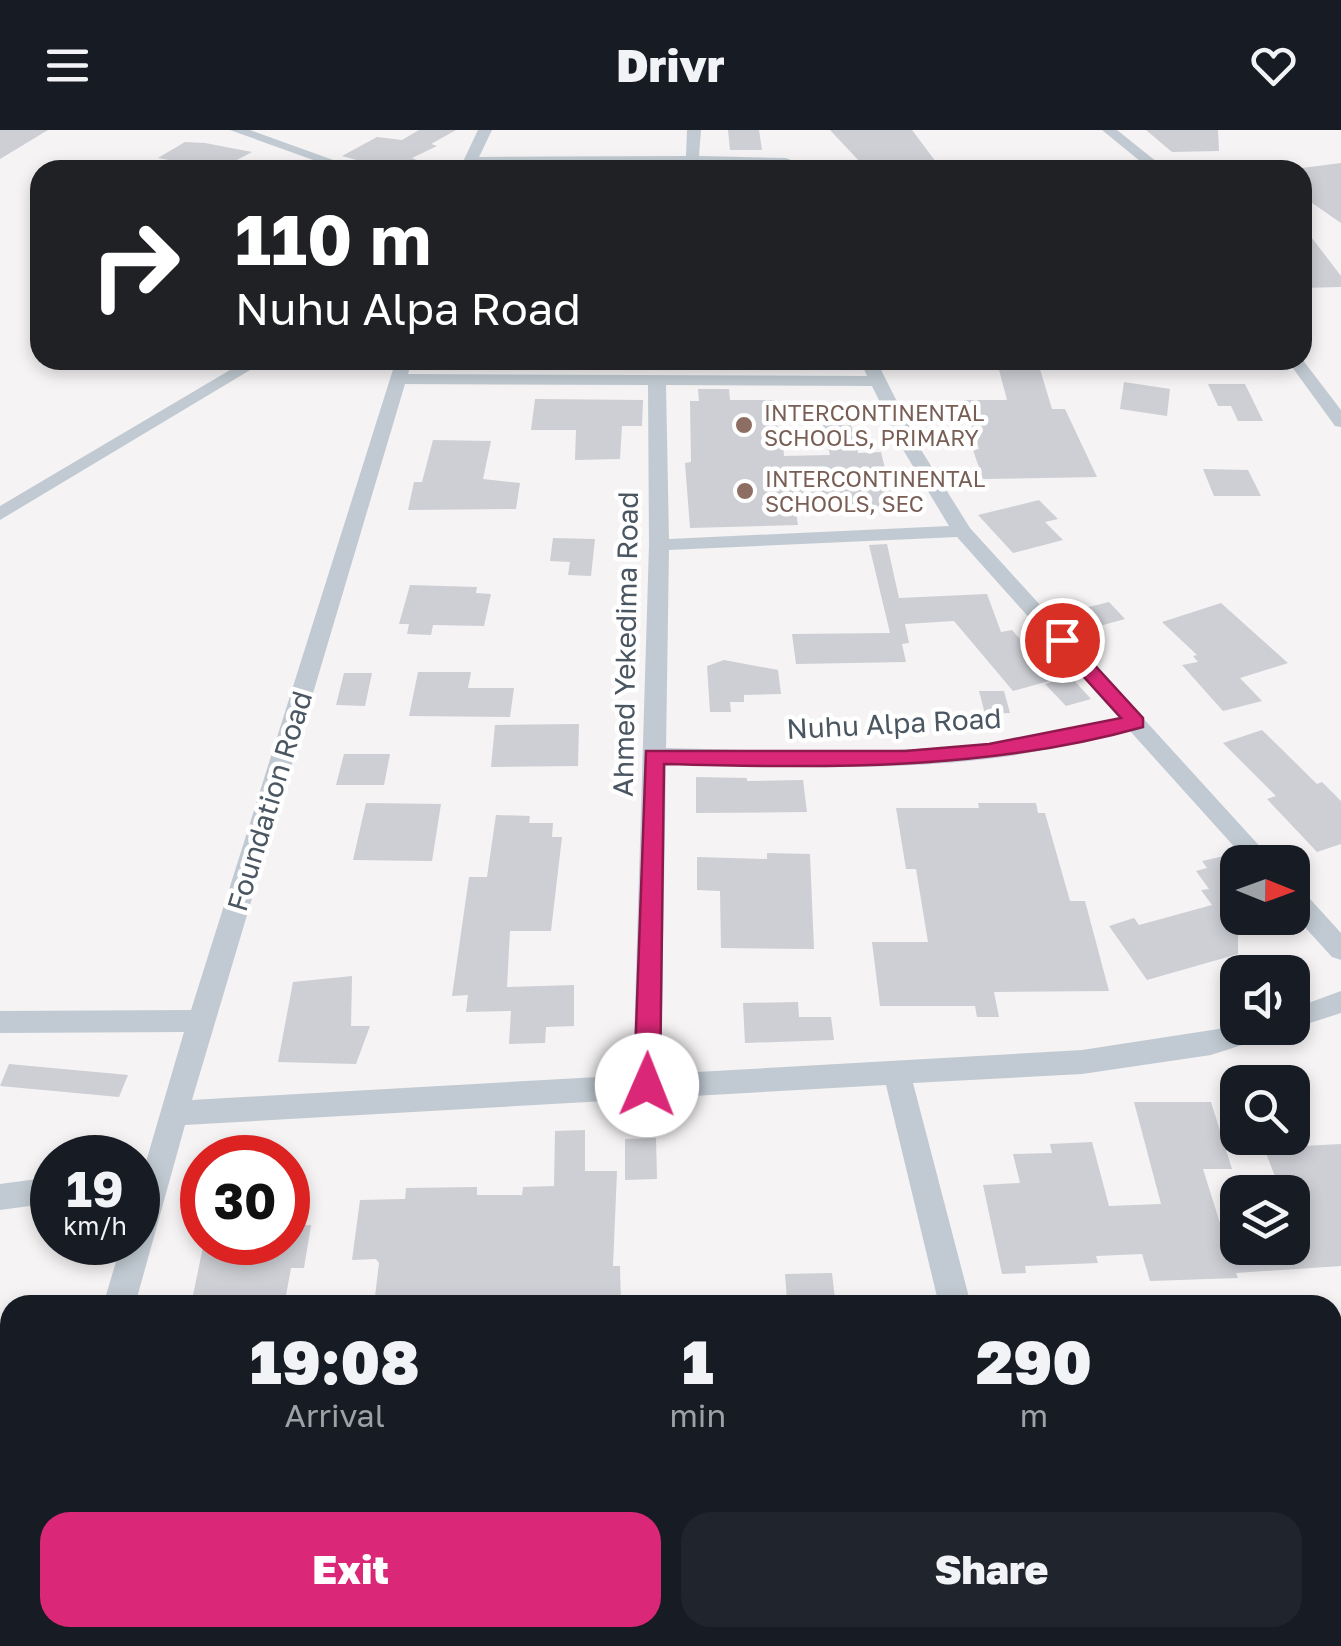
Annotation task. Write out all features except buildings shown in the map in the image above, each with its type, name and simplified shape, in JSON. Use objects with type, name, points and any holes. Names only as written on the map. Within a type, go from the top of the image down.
[{"type":"street","points":[[237,130],[325,160]]},
{"type":"street","points":[[470,160],[484,130]]},
{"type":"street","points":[[692,160],[694,130]]},
{"type":"street","points":[[1108,130],[1147,160]]},
{"type":"street","points":[[0,514],[242,370]]},
{"type":"street","points":[[402,370],[658,383],[876,382]]},
{"type":"street","name":"Foundation Road","points":[[160,1148],[175,1113],[402,370]]},
{"type":"street","points":[[872,370],[962,531],[1247,845]]},
{"type":"street","points":[[1302,370],[1341,422]]},
{"type":"street","name":"Ahmed Yekedima Road","points":[[647,1085],[660,545],[658,383]]},
{"type":"street","points":[[660,545],[962,531]]},
{"type":"street","name":"Nuhu Alpa Road","points":[[653,756],[814,761],[905,758],[989,751],[1136,722]]},
{"type":"street","points":[[1310,916],[1341,950]]},
{"type":"street","points":[[1310,1015],[1341,1002]]},
{"type":"street","points":[[0,1022],[201,1021]]},
{"type":"street","points":[[175,1113],[1082,1062],[1220,1042]]},
{"type":"street","points":[[898,1074],[953,1295]]},
{"type":"street","points":[[0,1197],[30,1193]]},
{"type":"street","name":"Foundation Road","points":[[121,1295],[128,1265]]},
{"type":"place","name":"INTERCONTINENTAL SCHOOLS, PRIMARY","points":[[744,425]]},
{"type":"place","name":"INTERCONTINENTAL SCHOOLS, SEC","points":[[745,491]]},
{"type":"route","points":[[647,1085],[653,756],[814,761],[905,758],[989,751],[1136,722],[1062,640]]}]
